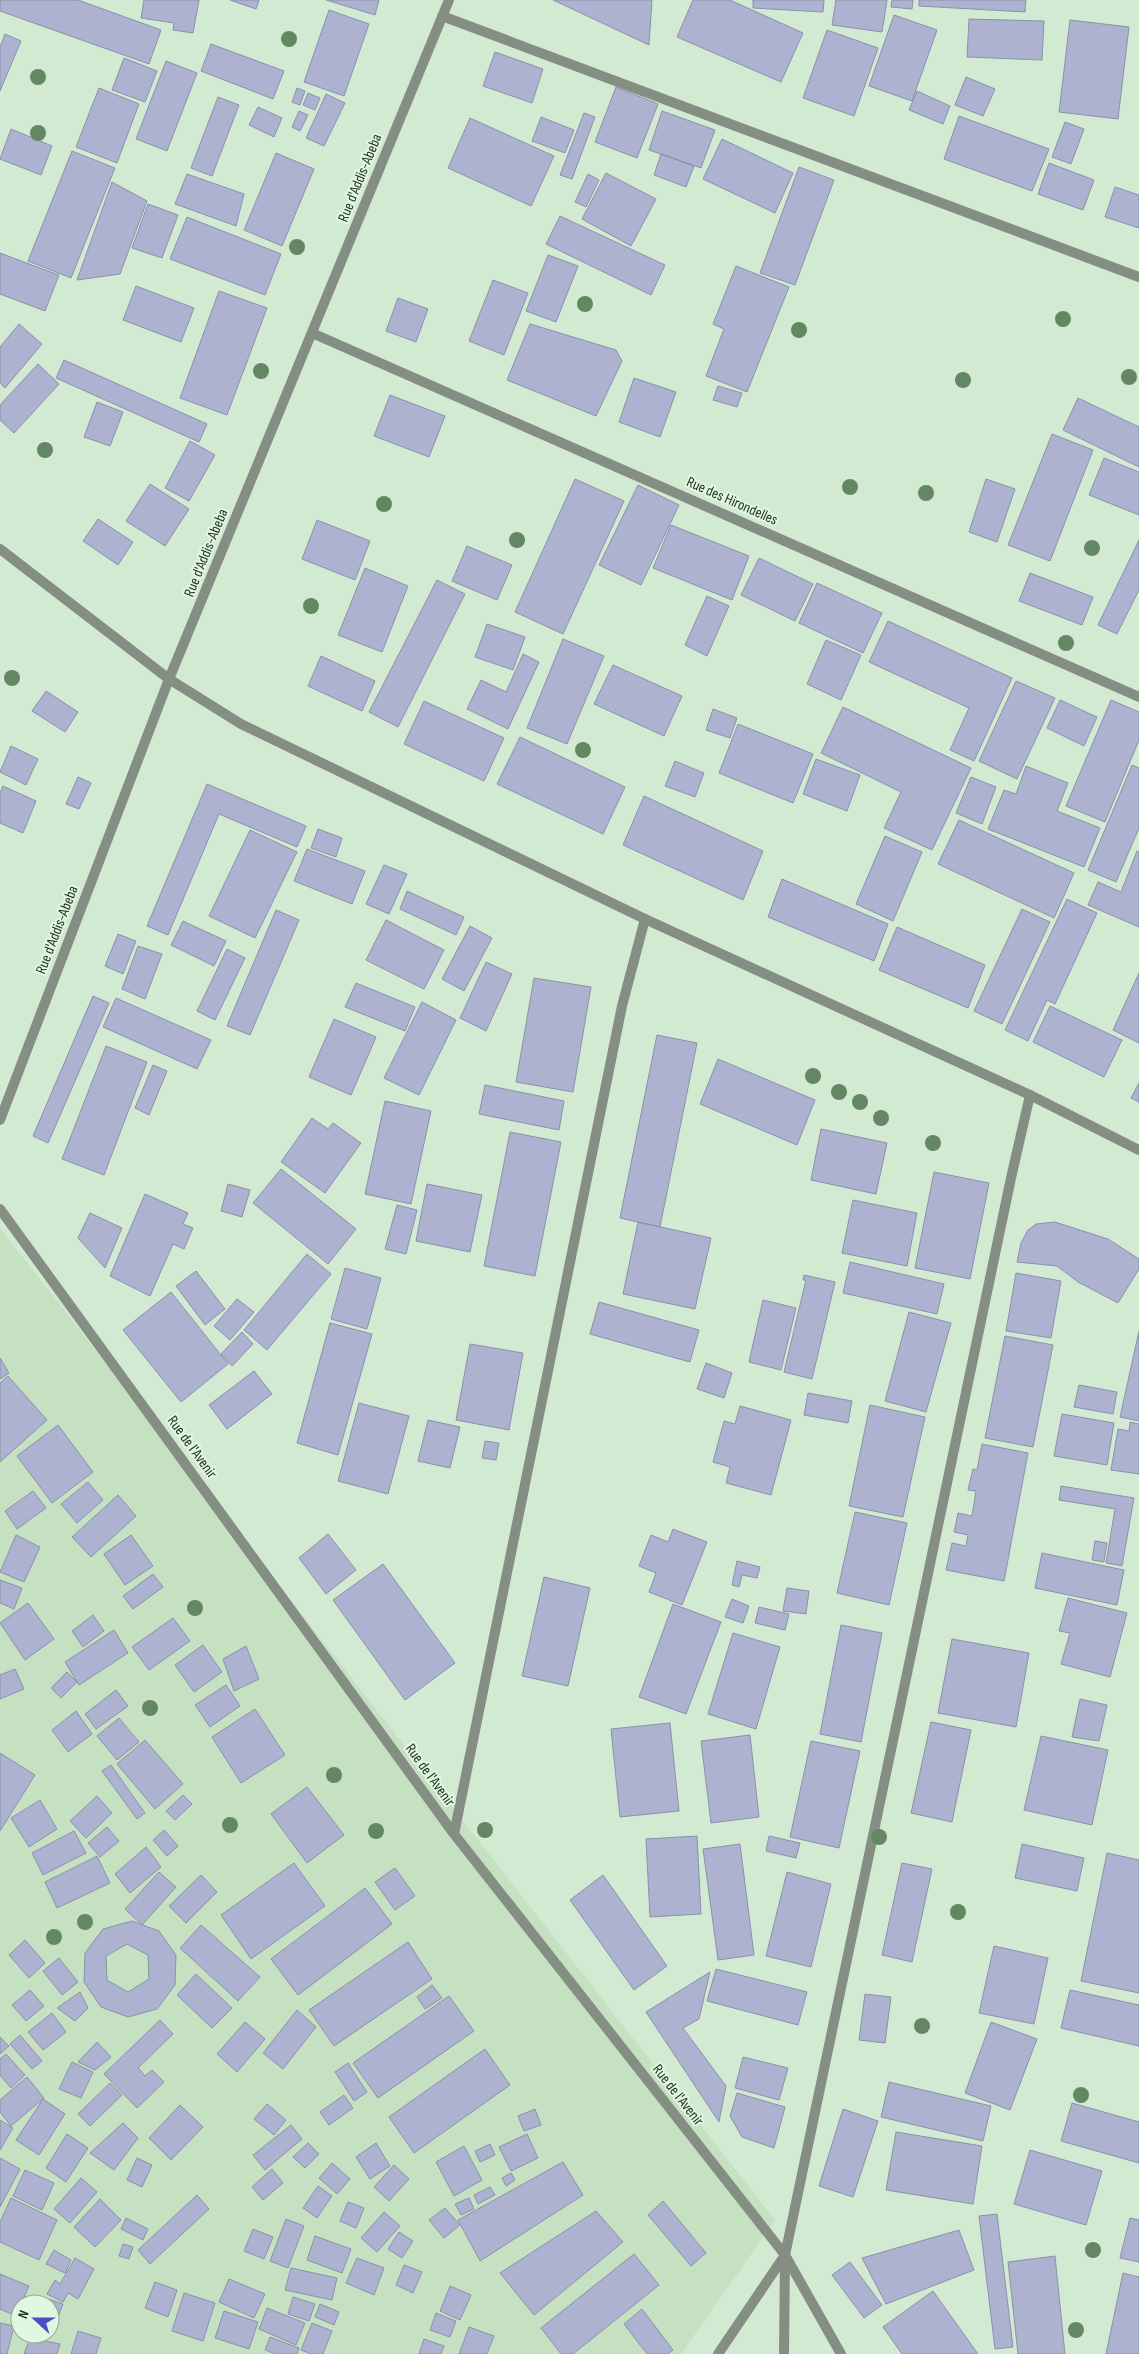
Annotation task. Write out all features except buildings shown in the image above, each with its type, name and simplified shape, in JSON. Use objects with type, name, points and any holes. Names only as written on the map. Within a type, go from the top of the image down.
[{"type":"street","name":"Rue d'Addis-Abeba","points":[[0,1120],[169,679],[449,0]]},
{"type":"street","points":[[442,16],[1139,277]]},
{"type":"street","name":"Rue des Hirondelles","points":[[312,333],[1139,697]]},
{"type":"street","points":[[0,548],[169,679],[241,724],[645,919],[1030,1095],[1139,1150]]},
{"type":"street","points":[[454,1834],[622,1006],[645,919]]},
{"type":"street","points":[[784,2354],[785,2255],[1006,1198],[1030,1095]]},
{"type":"street","name":"Rue de l'Avenir","points":[[0,1209],[454,1834],[785,2255],[841,2354]]},
{"type":"street","points":[[718,2354],[785,2255]]},
{"type":"shaded area","points":[[0,1228],[775,2220],[681,2354],[0,2354]]}]
